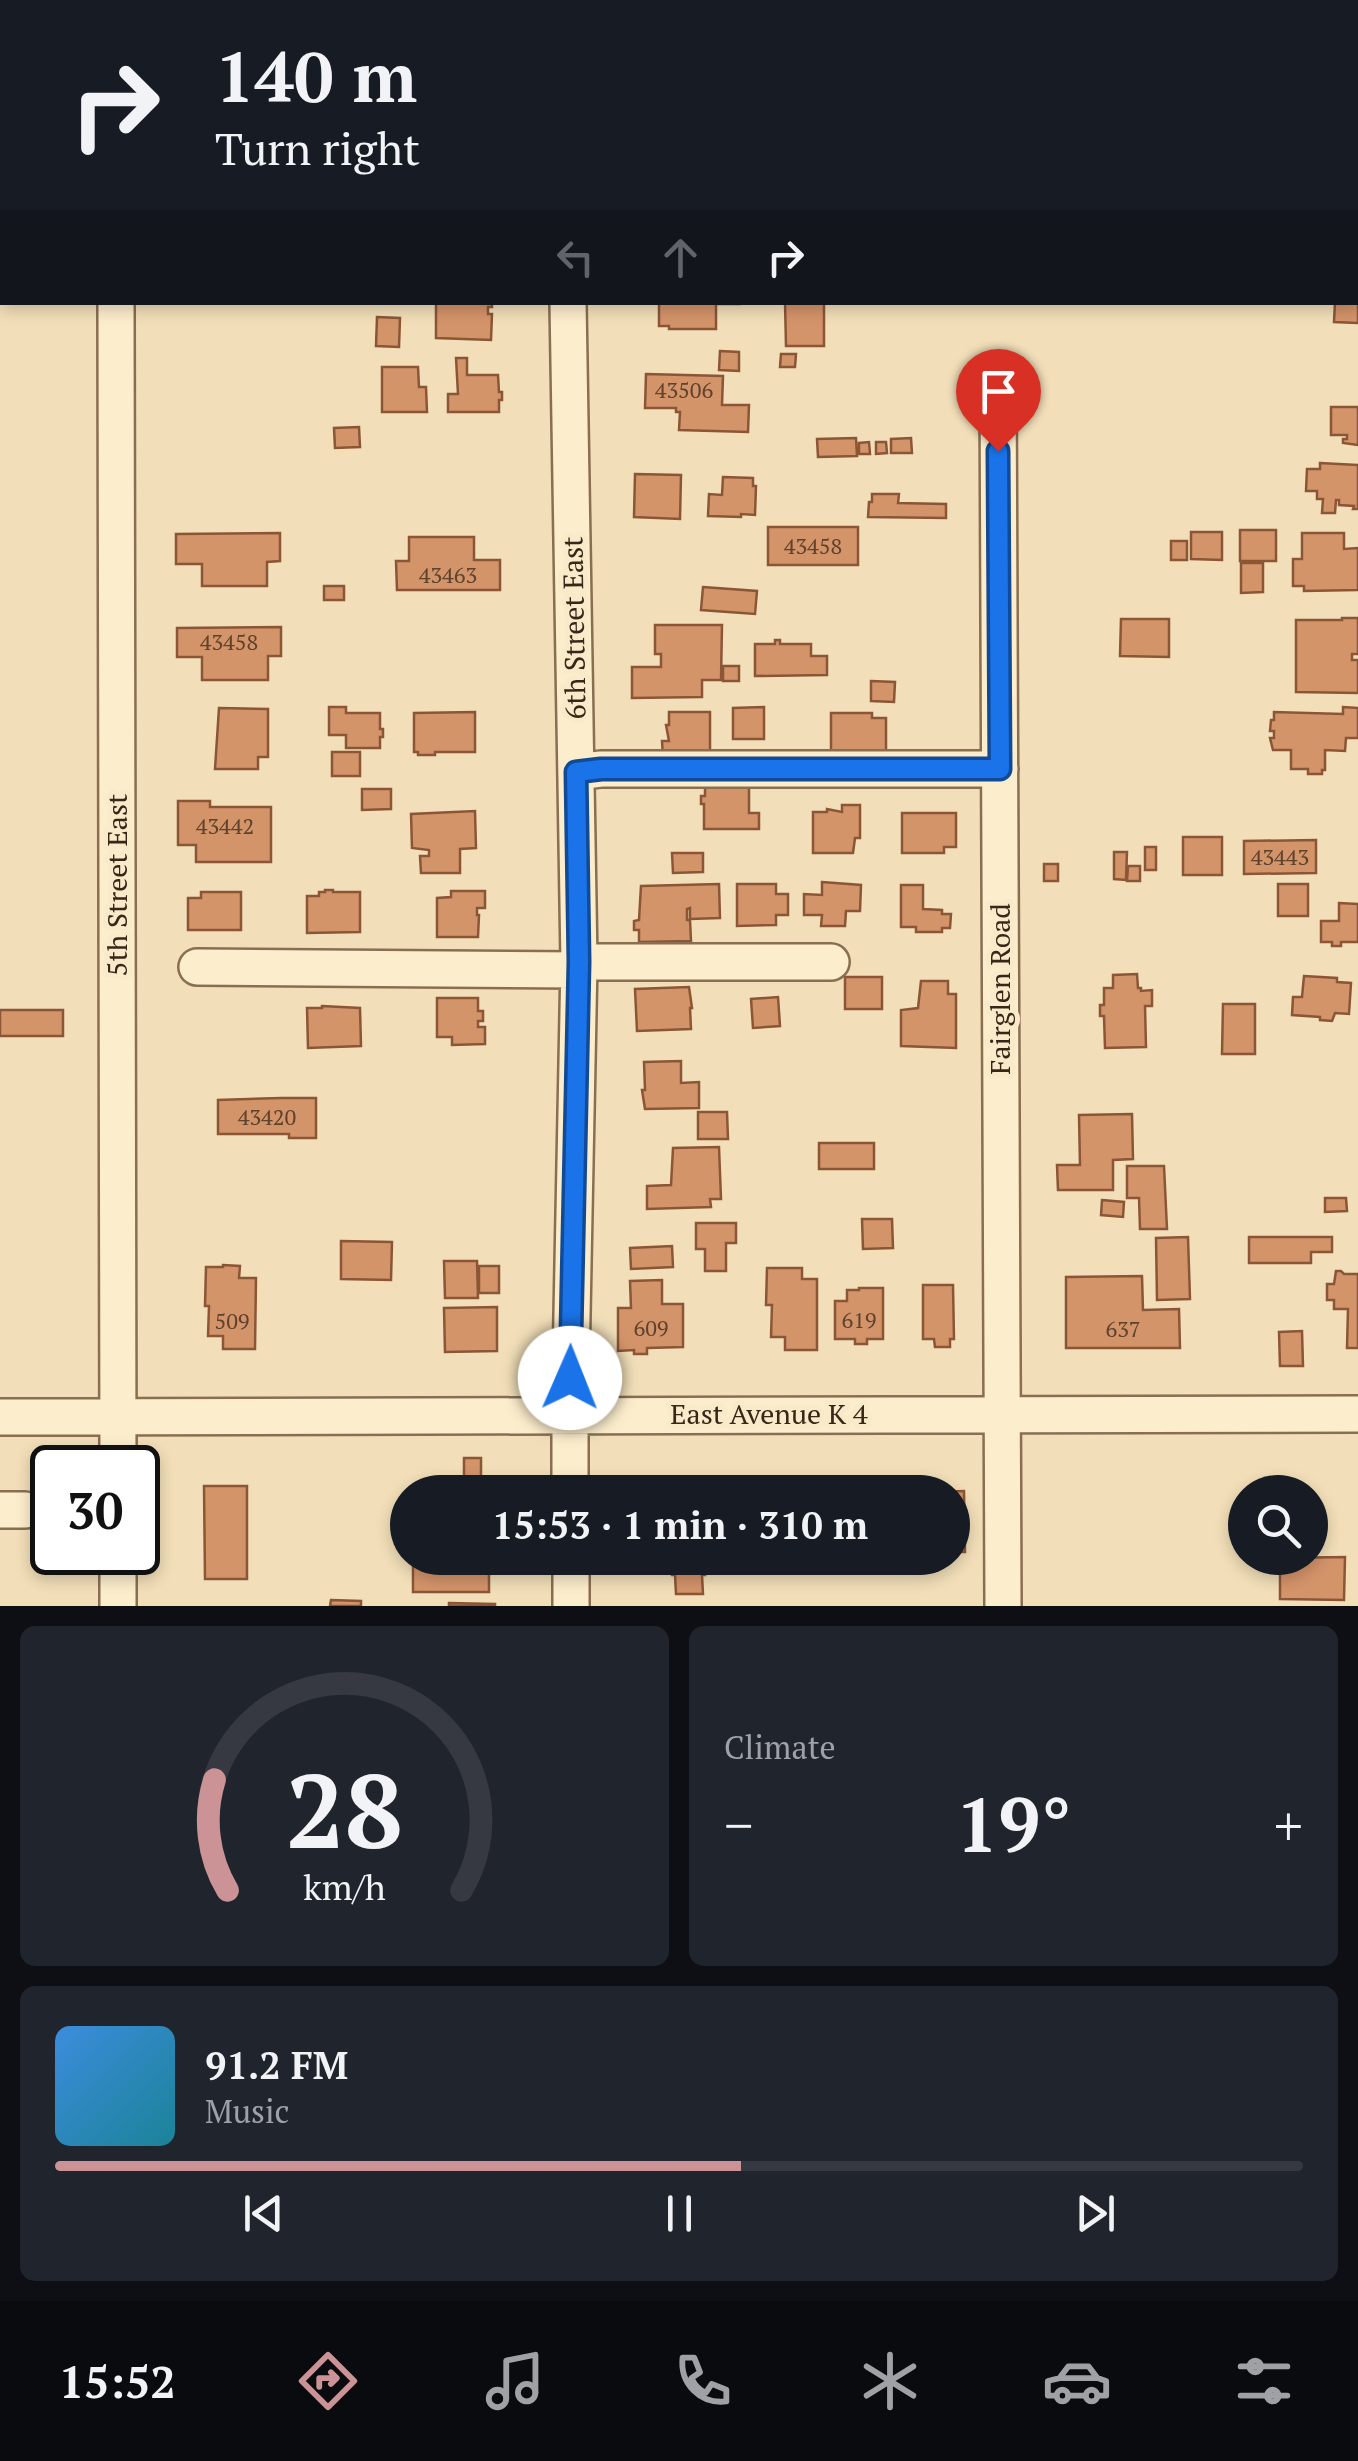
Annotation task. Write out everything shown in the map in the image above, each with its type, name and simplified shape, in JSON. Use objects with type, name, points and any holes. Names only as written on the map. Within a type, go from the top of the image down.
[{"type":"street","name":"5th Street East","points":[[116,305],[118,1445]]},
{"type":"street","name":"6th Street East","points":[[568,305],[579,966],[570,1475]]},
{"type":"street","name":"Fairglen Road","points":[[998,372],[1003,1606]]},
{"type":"street","points":[[576,772],[1000,769]]},
{"type":"street","points":[[197,967],[831,962]]},
{"type":"street","name":"East Avenue K 4","points":[[0,1417],[1358,1414]]},
{"type":"street","points":[[118,1575],[118,1606]]},
{"type":"street","points":[[571,1575],[571,1606]]},
{"type":"building","points":[[436,305],[492,305],[488,307],[488,314],[492,314],[491,340],[436,338]]},
{"type":"building","points":[[659,305],[716,305],[716,329],[659,326]]},
{"type":"building","points":[[785,305],[824,305],[824,346],[786,346]]},
{"type":"building","points":[[1335,305],[1358,305],[1358,323],[1334,322]]},
{"type":"building","points":[[377,317],[400,318],[399,347],[376,346]]},
{"type":"building","points":[[720,351],[739,352],[739,371],[719,370]]},
{"type":"building","points":[[781,354],[796,354],[795,367],[780,367]]},
{"type":"building","points":[[456,358],[467,358],[467,375],[498,375],[502,392],[499,412],[448,412],[448,394],[458,394]]},
{"type":"building","points":[[382,367],[418,367],[419,387],[426,387],[427,412],[382,412]]},
{"type":"building","points":[[646,374],[723,376],[722,405],[749,405],[748,432],[679,430],[680,412],[676,408],[645,408]]},
{"type":"building","points":[[1331,407],[1358,407],[1358,445],[1343,443],[1347,435],[1331,435]]},
{"type":"building","points":[[359,427],[360,447],[335,448],[334,428]]},
{"type":"building","points":[[856,438],[857,456],[818,457],[817,439]]},
{"type":"building","points":[[911,438],[912,453],[891,453],[891,439]]},
{"type":"building","points":[[869,442],[870,454],[859,454],[859,443]]},
{"type":"building","points":[[876,442],[886,442],[887,453],[876,454]]},
{"type":"building","points":[[1320,463],[1358,465],[1358,509],[1339,505],[1336,500],[1335,513],[1322,513],[1323,499],[1317,499],[1317,491],[1306,491],[1307,469],[1320,469]]},
{"type":"building","points":[[635,474],[681,475],[680,519],[634,517]]},
{"type":"building","points":[[723,477],[753,478],[755,515],[708,516],[709,494],[722,495]]},
{"type":"building","points":[[872,494],[899,494],[898,503],[946,504],[946,518],[868,517]]},
{"type":"building","points":[[768,527],[858,527],[858,565],[768,565]]},
{"type":"building","points":[[1240,530],[1276,530],[1276,561],[1240,561]]},
{"type":"building","points":[[1191,532],[1222,532],[1222,560],[1191,559]]},
{"type":"building","points":[[280,533],[280,561],[267,562],[267,586],[202,586],[202,564],[176,564],[176,534]]},
{"type":"building","points":[[1302,533],[1344,533],[1344,549],[1358,548],[1358,590],[1304,591],[1304,586],[1293,586],[1293,559],[1302,559]]},
{"type":"building","points":[[409,537],[474,537],[474,560],[500,560],[500,590],[397,590],[396,561],[409,561]]},
{"type":"building","points":[[1171,541],[1187,541],[1187,560],[1171,560]]},
{"type":"building","points":[[1241,563],[1263,563],[1263,592],[1241,593]]},
{"type":"building","points":[[324,586],[344,586],[344,600],[324,600]]},
{"type":"building","points":[[703,587],[757,591],[755,614],[701,610]]},
{"type":"building","points":[[1358,618],[1358,654],[1352,654],[1352,660],[1358,660],[1358,693],[1296,692],[1296,620]]},
{"type":"building","points":[[1121,619],[1169,619],[1169,657],[1120,656]]},
{"type":"building","points":[[655,625],[722,625],[721,680],[702,680],[702,697],[632,698],[632,667],[661,667],[661,654],[655,654]]},
{"type":"building","points":[[281,627],[281,656],[268,656],[268,680],[202,680],[202,657],[177,657],[177,628]]},
{"type":"building","points":[[775,640],[780,640],[780,644],[811,644],[811,656],[827,656],[827,675],[755,676],[755,644],[775,644]]},
{"type":"building","points":[[723,666],[739,666],[739,681],[723,681]]},
{"type":"building","points":[[871,681],[895,682],[894,702],[871,701]]},
{"type":"building","points":[[329,707],[346,707],[346,713],[380,713],[380,748],[346,748],[346,735],[329,735]]},
{"type":"building","points":[[764,707],[764,739],[733,739],[733,708]]},
{"type":"building","points":[[1343,707],[1358,708],[1358,738],[1346,738],[1345,751],[1325,750],[1322,774],[1291,769],[1291,750],[1273,750],[1270,738],[1274,738],[1274,731],[1270,731],[1274,712],[1343,714]]},
{"type":"building","points":[[219,708],[268,709],[268,757],[258,757],[258,769],[215,769]]},
{"type":"building","points":[[475,712],[475,752],[414,752],[414,713]]},
{"type":"building","points":[[669,712],[710,712],[710,751],[663,758],[662,741],[669,741]]},
{"type":"building","points":[[831,713],[872,713],[872,718],[886,718],[886,753],[831,752]]},
{"type":"building","points":[[332,752],[360,752],[360,776],[332,776]]},
{"type":"building","points":[[705,783],[749,783],[749,813],[759,813],[759,829],[704,829],[701,796],[705,796]]},
{"type":"building","points":[[362,789],[391,789],[391,809],[362,810]]},
{"type":"building","points":[[178,801],[210,801],[210,807],[271,807],[271,862],[196,862],[196,845],[178,845]]},
{"type":"building","points":[[842,805],[860,805],[860,838],[855,838],[853,853],[813,853],[813,812],[842,812]]},
{"type":"building","points":[[475,811],[476,848],[460,849],[460,873],[421,873],[420,856],[429,856],[429,850],[412,848],[411,814]]},
{"type":"building","points":[[902,813],[956,813],[956,847],[944,847],[944,853],[902,853]]},
{"type":"building","points":[[1183,837],[1222,837],[1222,875],[1183,875]]},
{"type":"building","points":[[1316,840],[1316,873],[1244,874],[1244,841]]},
{"type":"building","points":[[1145,847],[1156,847],[1156,870],[1145,870]]},
{"type":"building","points":[[1114,852],[1127,852],[1126,880],[1114,879]]},
{"type":"building","points":[[672,853],[703,853],[703,872],[673,873]]},
{"type":"building","points":[[1044,864],[1058,864],[1058,881],[1044,881]]},
{"type":"building","points":[[1128,866],[1140,866],[1140,881],[1127,881]]},
{"type":"building","points":[[822,882],[861,885],[860,911],[846,911],[845,926],[821,926],[822,915],[804,915],[804,894],[822,895]]},
{"type":"building","points":[[719,884],[720,918],[690,919],[690,908],[687,909],[691,941],[639,942],[634,921],[639,920],[641,886]]},
{"type":"building","points":[[737,884],[776,884],[776,894],[788,894],[788,915],[776,915],[776,925],[737,926]]},
{"type":"building","points":[[1278,884],[1308,884],[1308,916],[1278,916]]},
{"type":"building","points":[[901,885],[923,885],[923,909],[951,914],[950,928],[942,928],[942,932],[916,932],[916,927],[901,927]]},
{"type":"building","points":[[325,890],[360,892],[360,932],[307,933],[307,896],[319,896]]},
{"type":"building","points":[[451,891],[485,891],[485,908],[477,908],[478,937],[437,937],[437,898],[451,897]]},
{"type":"building","points":[[201,892],[241,892],[241,930],[188,930],[188,898],[201,898]]},
{"type":"building","points":[[1339,903],[1358,904],[1358,942],[1332,946],[1332,942],[1321,942],[1321,921],[1339,921]]},
{"type":"building","points":[[1137,974],[1138,988],[1152,990],[1152,1006],[1145,1006],[1146,1047],[1105,1048],[1104,1016],[1100,1016],[1104,988],[1113,988],[1113,975]]},
{"type":"building","points":[[1304,976],[1351,983],[1349,1014],[1335,1013],[1332,1021],[1292,1015],[1293,997],[1302,997]]},
{"type":"building","points":[[845,977],[882,977],[882,1009],[845,1009]]},
{"type":"building","points":[[921,981],[948,981],[948,994],[956,994],[956,1048],[901,1046],[901,1010],[918,1008]]},
{"type":"building","points":[[689,987],[691,1029],[637,1031],[635,989]]},
{"type":"building","points":[[778,997],[780,1026],[753,1028],[751,999]]},
{"type":"building","points":[[437,998],[478,998],[483,1021],[478,1021],[478,1027],[485,1027],[485,1044],[452,1045],[452,1037],[437,1037]]},
{"type":"building","points":[[1223,1004],[1255,1004],[1255,1054],[1222,1054]]},
{"type":"building","points":[[307,1008],[360,1008],[361,1046],[308,1048]]},
{"type":"building","points":[[0,1010],[63,1010],[63,1036],[0,1036]]},
{"type":"building","points":[[681,1061],[681,1083],[699,1082],[699,1108],[645,1109],[644,1062]]},
{"type":"building","points":[[316,1098],[316,1138],[218,1134],[218,1100]]},
{"type":"building","points":[[698,1112],[727,1112],[728,1139],[698,1139]]},
{"type":"building","points":[[1132,1114],[1133,1159],[1113,1160],[1113,1190],[1058,1190],[1057,1165],[1080,1165],[1079,1115]]},
{"type":"building","points":[[819,1143],[874,1143],[874,1169],[819,1169]]},
{"type":"building","points":[[719,1147],[721,1199],[710,1199],[711,1207],[647,1209],[647,1186],[671,1185],[673,1148]]},
{"type":"building","points":[[1127,1166],[1164,1166],[1167,1229],[1140,1229],[1139,1198],[1127,1198]]},
{"type":"building","points":[[1325,1198],[1346,1198],[1347,1211],[1325,1212]]},
{"type":"building","points":[[1102,1200],[1124,1202],[1123,1217],[1101,1215]]},
{"type":"building","points":[[862,1219],[892,1219],[893,1248],[863,1249]]},
{"type":"building","points":[[696,1223],[736,1223],[736,1243],[726,1243],[726,1271],[705,1271],[705,1249],[696,1249]]},
{"type":"building","points":[[1188,1237],[1190,1299],[1157,1300],[1156,1238]]},
{"type":"building","points":[[1249,1237],[1332,1237],[1332,1252],[1311,1252],[1311,1263],[1249,1263]]},
{"type":"building","points":[[341,1241],[392,1242],[391,1280],[341,1279]]},
{"type":"building","points":[[672,1246],[673,1267],[631,1269],[630,1248]]},
{"type":"building","points":[[444,1261],[477,1261],[478,1298],[445,1298]]},
{"type":"building","points":[[240,1266],[239,1278],[256,1278],[255,1349],[223,1349],[223,1336],[208,1336],[206,1267]]},
{"type":"building","points":[[479,1266],[499,1266],[499,1293],[479,1293]]},
{"type":"building","points":[[767,1268],[802,1268],[802,1279],[817,1279],[817,1350],[785,1350],[785,1337],[771,1337],[772,1305],[766,1305]]},
{"type":"building","points":[[1336,1271],[1358,1274],[1358,1348],[1347,1348],[1348,1309],[1334,1309],[1334,1300],[1327,1300],[1327,1284],[1334,1284]]},
{"type":"building","points":[[1142,1276],[1143,1310],[1179,1309],[1180,1348],[1066,1348],[1066,1277]]},
{"type":"building","points":[[662,1280],[662,1304],[683,1304],[683,1347],[647,1348],[647,1354],[618,1351],[618,1308],[631,1308],[630,1281]]},
{"type":"building","points":[[923,1285],[953,1285],[954,1339],[950,1339],[950,1347],[935,1347],[934,1339],[923,1339]]},
{"type":"building","points":[[883,1288],[883,1339],[867,1339],[867,1344],[855,1344],[855,1339],[835,1339],[835,1301],[847,1301],[847,1290]]},
{"type":"building","points":[[497,1307],[497,1351],[445,1352],[444,1308]]},
{"type":"building","points":[[1302,1331],[1303,1366],[1280,1366],[1279,1332]]},
{"type":"building","points":[[464,1458],[481,1458],[481,1475],[464,1475]]},
{"type":"building","points":[[204,1486],[247,1486],[247,1579],[205,1579]]},
{"type":"building","points":[[1328,1557],[1345,1557],[1344,1600],[1280,1599],[1280,1575],[1328,1575]]},
{"type":"building","points":[[413,1575],[489,1575],[489,1592],[413,1592]]},
{"type":"building","points":[[675,1575],[702,1575],[703,1594],[676,1594]]},
{"type":"building","points":[[331,1600],[361,1601],[361,1606],[330,1606]]},
{"type":"building","points":[[495,1604],[495,1606],[449,1606]]},
{"type":"route","points":[[570,1378],[579,962],[576,772],[1000,769],[998,451]]}]
